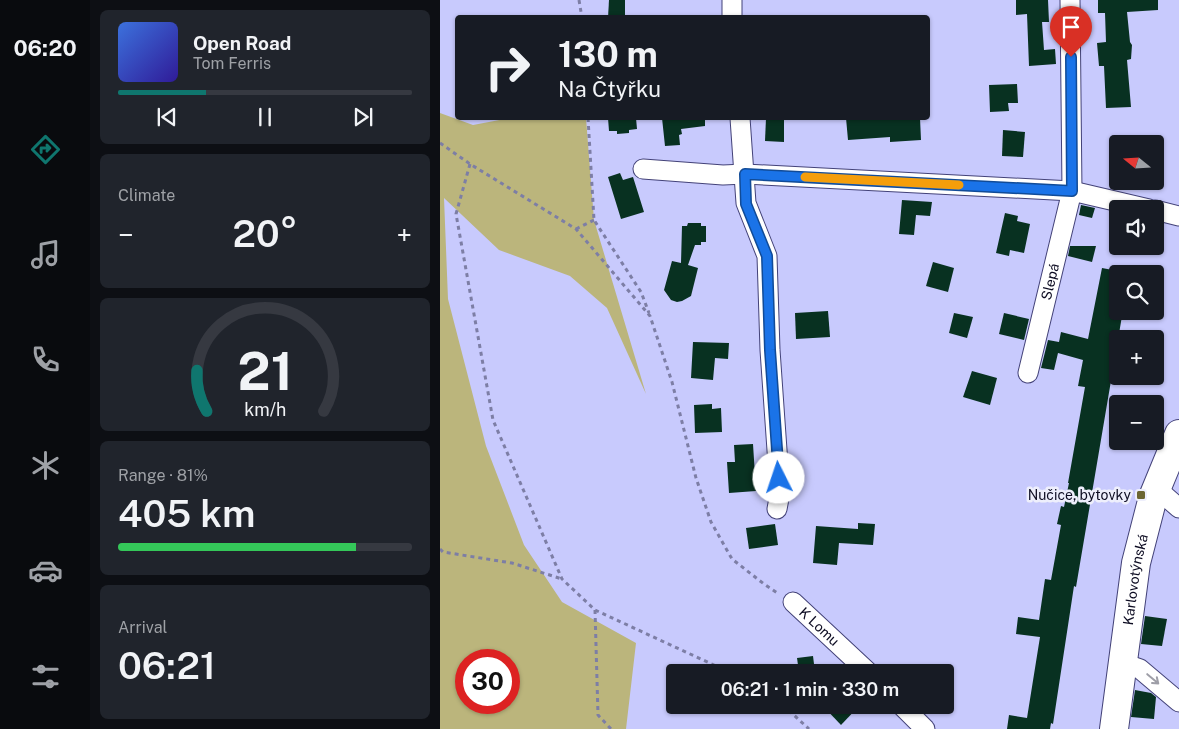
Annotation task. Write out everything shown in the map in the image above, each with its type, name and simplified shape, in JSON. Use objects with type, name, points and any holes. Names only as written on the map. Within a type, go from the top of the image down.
[{"type":"main road","name":"Karlovotýnská","points":[[1114,729],[1136,563],[1157,489],[1179,434]]},
{"type":"street","points":[[732,0],[732,15]]},
{"type":"street","name":"Slepá","points":[[1028,373],[1072,191],[1070,0]]},
{"type":"street","points":[[740,120],[746,204],[767,256],[770,350],[780,493],[777,508]]},
{"type":"street","points":[[643,169],[1072,191],[1110,200]]},
{"type":"street","points":[[1164,212],[1179,216]]},
{"type":"street","points":[[1157,489],[1179,508]]},
{"type":"street","name":"K Lomu","points":[[793,602],[859,664]]},
{"type":"street","points":[[1123,662],[1140,669],[1179,702]]},
{"type":"street","points":[[909,714],[924,729]]},
{"type":"path","points":[[579,0],[582,15]]},
{"type":"path","points":[[588,120],[594,220],[641,292],[672,382],[696,478],[710,522],[732,559],[764,584],[793,602]]},
{"type":"path","points":[[440,143],[470,164],[576,228],[650,316]]},
{"type":"path","points":[[470,164],[456,214],[492,420],[562,579],[595,610],[712,664]]},
{"type":"path","points":[[576,228],[594,220]]},
{"type":"path","points":[[440,549],[443,552],[512,563],[562,579]]},
{"type":"path","points":[[595,610],[598,715],[611,729]]},
{"type":"path","points":[[793,714],[809,729]]},
{"type":"shaded area","points":[[440,113],[473,125],[499,120],[586,120],[594,220],[646,394],[607,308],[570,276],[499,250],[444,198],[448,299],[486,446],[524,545],[562,602],[636,643],[626,729],[440,729]]},
{"type":"building","points":[[609,0],[625,0],[625,15],[608,15]]},
{"type":"building","points":[[1016,0],[1048,0],[1049,22],[1042,22],[1044,50],[1055,49],[1056,64],[1029,66],[1027,14],[1016,15]]},
{"type":"building","points":[[1098,0],[1158,0],[1158,10],[1127,12],[1130,42],[1132,45],[1131,59],[1127,60],[1131,107],[1106,108],[1104,66],[1099,66],[1097,43],[1106,42],[1105,13],[1098,13]]},
{"type":"building","points":[[1017,84],[1018,103],[1008,103],[1009,111],[990,112],[989,85]]},
{"type":"building","points":[[608,120],[636,120],[637,129],[629,130],[629,133],[617,134],[617,131],[609,131]]},
{"type":"building","points":[[662,120],[705,120],[705,126],[681,129],[682,134],[679,135],[680,145],[665,146]]},
{"type":"building","points":[[766,120],[784,120],[784,142],[765,141]]},
{"type":"building","points":[[846,120],[920,120],[921,140],[890,142],[890,137],[848,140]]},
{"type":"building","points":[[1003,130],[1025,132],[1023,157],[1002,156]]},
{"type":"building","points":[[620,173],[623,180],[633,177],[644,212],[621,219],[608,177]]},
{"type":"building","points":[[902,200],[932,202],[930,216],[916,215],[914,235],[899,234]]},
{"type":"building","points":[[1081,205],[1095,208],[1092,218],[1079,215]]},
{"type":"building","points":[[1005,213],[1018,216],[1017,221],[1030,224],[1024,253],[1010,250],[1009,256],[996,253]]},
{"type":"building","points":[[688,223],[701,223],[701,226],[706,226],[706,242],[701,242],[701,245],[695,245],[688,265],[698,268],[691,296],[677,302],[671,300],[664,290],[672,261],[681,263],[682,226],[687,226]]},
{"type":"building","points":[[1070,246],[1096,246],[1092,262],[1068,256]]},
{"type":"building","points":[[933,262],[954,268],[948,292],[926,286]]},
{"type":"building","points":[[1102,268],[1109,269],[1109,320],[1121,320],[1120,330],[1109,330],[1110,385],[1076,587],[1074,586],[1053,724],[1051,723],[1050,729],[1007,729],[1009,715],[1027,718],[1040,637],[1016,634],[1018,617],[1039,620],[1045,579],[1051,580],[1061,525],[1057,524],[1061,506],[1064,507],[1069,483],[1085,387],[1078,386],[1083,360],[1058,353],[1054,370],[1041,368],[1048,340],[1059,342],[1061,332],[1088,339]]},
{"type":"building","points":[[828,311],[830,337],[796,339],[795,313]]},
{"type":"building","points":[[954,313],[973,317],[967,338],[949,333]]},
{"type":"building","points":[[1004,313],[1029,319],[1024,340],[999,334]]},
{"type":"building","points":[[693,342],[729,343],[728,359],[715,358],[713,380],[691,378]]},
{"type":"building","points":[[972,371],[997,378],[990,405],[963,397]]},
{"type":"building","points":[[712,404],[712,409],[721,408],[722,432],[695,433],[694,405]]},
{"type":"building","points":[[753,444],[756,491],[729,493],[727,462],[735,462],[734,445]]},
{"type":"building","points":[[858,523],[875,524],[873,545],[839,543],[837,565],[813,563],[816,526],[858,529]]},
{"type":"building","points":[[775,524],[778,545],[749,549],[746,528]]},
{"type":"building","points":[[1145,616],[1167,619],[1162,646],[1141,644]]},
{"type":"building","points":[[813,656],[814,664],[798,664],[797,658]]},
{"type":"building","points":[[1135,690],[1151,693],[1156,697],[1154,719],[1131,717]]},
{"type":"building","points":[[831,714],[851,714],[841,725]]},
{"type":"slow traffic","points":[[805,177],[959,185]]},
{"type":"place","name":"Nučice, bytovky","points":[[1141,495]]},
{"type":"route","points":[[779,478],[770,350],[767,256],[746,204],[745,174],[1072,191],[1071,57]]}]
